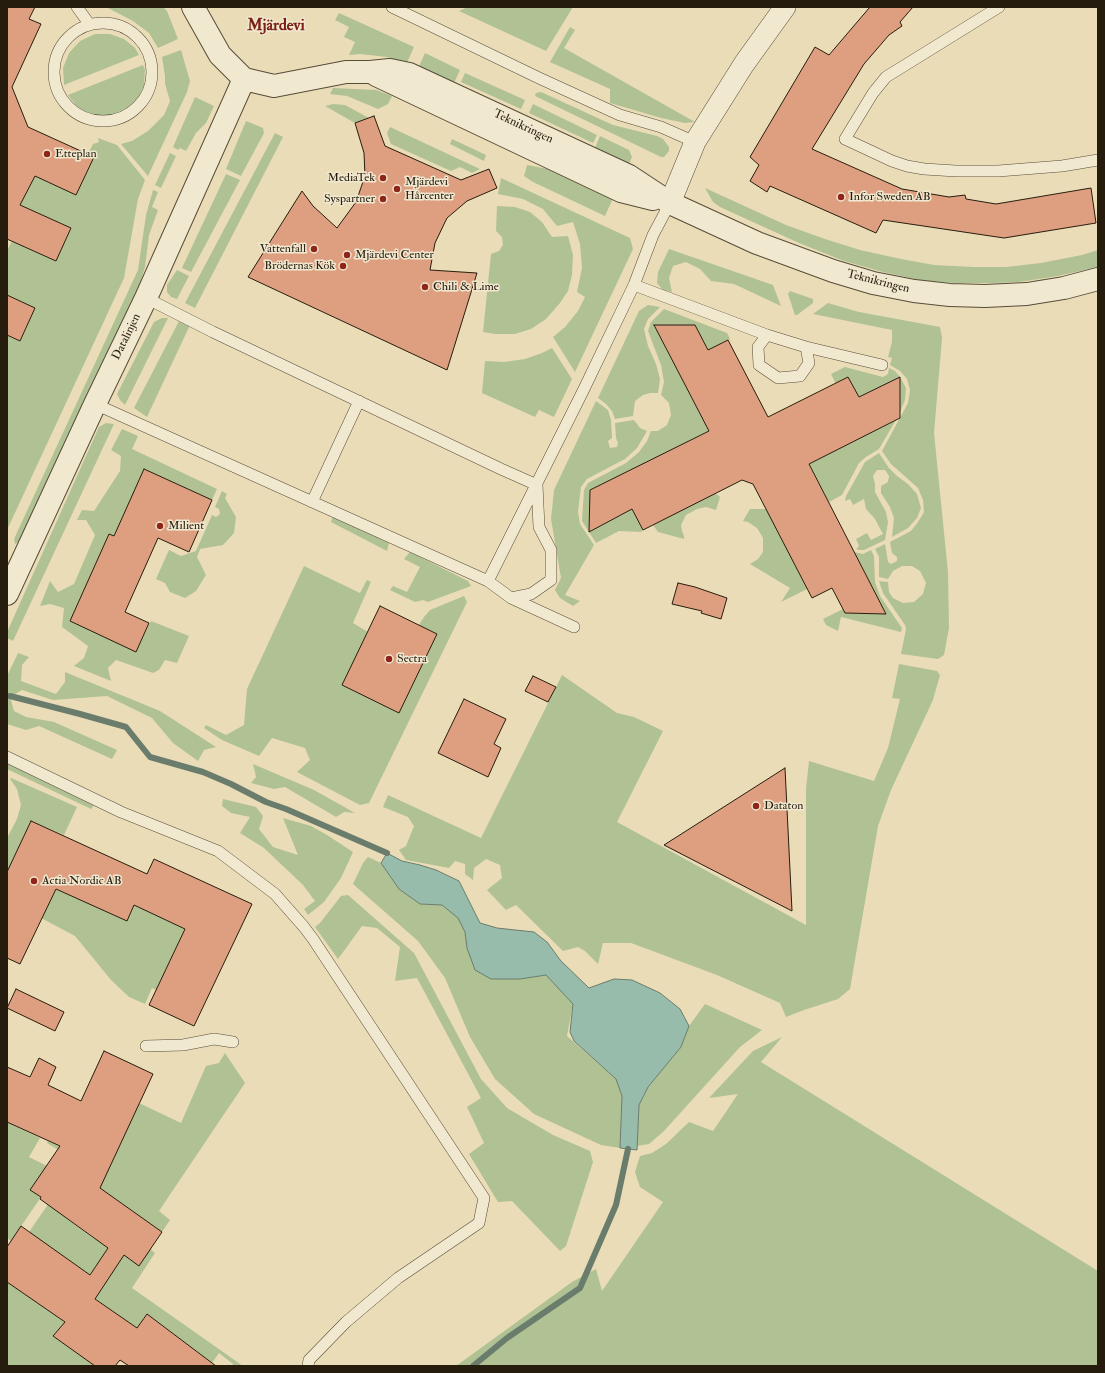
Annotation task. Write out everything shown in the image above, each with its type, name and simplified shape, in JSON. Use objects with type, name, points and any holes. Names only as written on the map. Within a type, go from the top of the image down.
[{"type":"street","points":[[194,7],[220,55],[244,79]]},
{"type":"street","points":[[670,203],[695,142],[744,64],[785,7]]},
{"type":"street","name":"Teknikringen","points":[[244,79],[274,86],[346,72],[390,70],[409,74],[629,176],[670,203],[758,243],[833,271],[873,283],[914,291],[950,295],[985,296],[1027,294],[1064,288],[1098,279]]},
{"type":"street","name":"Datalinjen","points":[[7,594],[12,569],[95,404],[146,298],[244,79]]},
{"type":"lane","points":[[76,7],[90,25]]},
{"type":"lane","points":[[392,7],[538,78],[620,115],[661,127],[695,142]]},
{"type":"lane","points":[[999,7],[886,77],[873,93],[845,139],[892,161],[907,166],[924,169],[998,171],[1062,166],[1098,160]]},
{"type":"lane","points":[[102,23],[115,24],[126,28],[137,36],[145,45],[150,56],[153,67],[153,78],[146,98],[131,113],[120,119],[108,122],[84,118],[65,104],[58,93],[54,72],[58,52],[64,42],[71,35],[90,25],[102,23]]},
{"type":"lane","points":[[488,581],[537,485],[634,285],[653,235],[670,203]]},
{"type":"lane","points":[[634,285],[768,335],[806,347],[882,365]]},
{"type":"lane","points":[[146,298],[537,485]]},
{"type":"lane","points":[[768,335],[758,348],[759,365],[778,378],[800,376],[809,363],[806,347]]},
{"type":"lane","points":[[312,502],[359,401]]},
{"type":"lane","points":[[95,404],[488,581],[511,598],[574,627]]},
{"type":"lane","points":[[511,598],[531,594],[551,580],[551,550],[539,528],[537,485]]},
{"type":"lane","points":[[7,758],[121,812],[218,851],[275,894],[313,939],[484,1198],[479,1223],[398,1278],[346,1322],[309,1360],[308,1366]]},
{"type":"lane","points":[[146,1046],[183,1044],[214,1039],[233,1042]]},
{"type":"shaded area","points":[[106,7],[163,7],[167,11],[178,39],[158,48],[149,33],[133,21]]},
{"type":"shaded area","points":[[468,7],[573,7],[546,51],[459,11]]},
{"type":"shaded area","points":[[339,13],[414,47],[406,65],[387,57],[360,54],[349,55],[355,42],[344,37],[349,27],[335,20]]},
{"type":"shaded area","points":[[570,27],[575,30],[564,48],[695,122],[685,123],[661,118],[610,103],[610,89],[550,62]]},
{"type":"shaded area","points":[[95,34],[110,34],[124,39],[135,48],[139,55],[64,85],[63,68],[69,53],[80,41]]},
{"type":"shaded area","points":[[181,50],[190,81],[187,92],[148,176],[121,144],[132,141],[148,131],[164,115],[170,101],[165,84],[162,57]]},
{"type":"shaded area","points":[[425,53],[460,70],[454,83],[417,71]]},
{"type":"shaded area","points":[[143,65],[145,70],[144,85],[138,98],[128,108],[116,114],[104,117],[90,114],[78,108],[68,95]]},
{"type":"shaded area","points":[[465,73],[525,100],[521,109],[461,82]]},
{"type":"shaded area","points":[[333,88],[376,90],[392,96],[388,104],[378,109],[347,96],[330,94]]},
{"type":"shaded area","points":[[541,92],[613,125],[657,136],[663,139],[669,147],[669,151],[664,157],[661,157],[535,96],[536,93]]},
{"type":"shaded area","points":[[195,97],[214,106],[206,123],[196,133],[186,151],[180,148],[178,150],[173,147]]},
{"type":"shaded area","points":[[333,104],[345,105],[369,118],[355,123],[325,106]]},
{"type":"shaded area","points":[[533,104],[597,135],[593,143],[529,113]]},
{"type":"shaded area","points":[[246,121],[263,128],[264,133],[241,176],[226,169]]},
{"type":"shaded area","points":[[390,127],[480,169],[472,173],[460,167],[451,171],[391,144],[387,133]]},
{"type":"shaded area","points":[[275,133],[283,137],[195,308],[185,303]]},
{"type":"shaded area","points":[[600,136],[629,150],[632,157],[627,169],[609,160],[595,148]]},
{"type":"shaded area","points":[[98,138],[117,145],[145,180],[138,199],[124,278],[7,530],[7,335],[20,341],[35,308],[7,295],[7,251],[12,241],[56,261],[71,228],[7,199],[35,176],[76,195],[94,157],[88,154],[93,144],[99,142]]},
{"type":"shaded area","points":[[452,139],[486,155],[484,161],[450,144]]},
{"type":"shaded area","points":[[170,153],[176,156],[161,188],[155,185]]},
{"type":"shaded area","points":[[527,165],[563,172],[614,196],[605,216],[533,182],[524,176]]},
{"type":"shaded area","points":[[226,174],[240,180],[191,272],[182,268]]},
{"type":"shaded area","points":[[501,178],[630,238],[633,249],[575,372],[553,337],[565,327],[578,311],[585,297],[577,292],[582,268],[580,244],[573,222],[557,226],[543,209],[523,199],[498,194]]},
{"type":"shaded area","points":[[705,188],[786,225],[860,250],[901,259],[934,265],[1006,267],[1041,263],[1082,255],[1098,250],[1098,267],[1058,276],[1019,282],[955,283],[919,280],[844,261],[799,243],[720,207],[713,202]]},
{"type":"shaded area","points":[[153,190],[158,192],[152,207],[158,210],[149,235],[145,267],[137,294],[21,540],[15,544],[14,539],[138,270],[146,215]]},
{"type":"shaded area","points":[[497,206],[515,207],[530,212],[542,222],[552,237],[568,236],[573,255],[572,275],[568,291],[560,303],[546,319],[531,329],[515,334],[495,334],[483,332],[491,254],[499,251],[503,245],[502,237],[496,231]]},
{"type":"shaded area","points":[[669,249],[773,285],[781,306],[734,284],[711,281],[700,269],[686,262],[673,266],[669,278],[672,292],[663,290],[657,283],[658,272]]},
{"type":"shaded area","points":[[177,270],[189,276],[177,299],[171,297],[167,292],[167,285]]},
{"type":"shaded area","points":[[790,291],[813,299],[813,303],[795,315],[788,294]]},
{"type":"shaded area","points":[[828,303],[859,312],[940,327],[942,338],[934,433],[948,572],[949,628],[944,655],[938,659],[901,654],[906,629],[905,625],[883,593],[879,581],[888,582],[889,592],[893,598],[903,603],[914,602],[923,594],[926,583],[920,571],[912,566],[902,566],[893,571],[888,579],[879,577],[879,557],[875,549],[885,544],[888,562],[891,564],[897,561],[897,557],[892,553],[890,542],[911,531],[924,512],[923,500],[918,488],[891,464],[882,451],[908,403],[910,390],[907,379],[900,371],[890,365],[892,358],[888,357],[892,342],[892,330],[813,314]]},
{"type":"shaded area","points":[[648,305],[660,307],[648,319],[644,329],[648,346],[656,364],[660,379],[658,393],[643,395],[635,401],[633,416],[615,419],[612,411],[598,398],[639,311]]},
{"type":"shaded area","points":[[664,309],[727,333],[730,339],[708,350],[695,325],[654,325],[709,431],[590,490],[589,532],[582,521],[584,490],[588,483],[626,463],[639,452],[647,441],[651,431],[658,431],[667,425],[671,415],[669,403],[661,395],[664,382],[661,365],[648,331],[651,322]]},
{"type":"shaded area","points":[[162,318],[168,318],[125,405],[117,394],[154,322]]},
{"type":"shaded area","points":[[179,321],[190,325],[147,417],[134,408]]},
{"type":"shaded area","points":[[552,348],[572,379],[554,417],[539,410],[535,417],[482,393],[485,361],[504,362],[525,359]]},
{"type":"shaded area","points":[[845,367],[883,377],[888,374],[889,368],[895,371],[900,377],[906,388],[905,400],[900,412],[900,378],[859,397],[836,384],[831,374]]},
{"type":"shaded area","points":[[596,401],[608,410],[611,420],[612,438],[608,441],[610,448],[617,447],[618,443],[616,438],[615,423],[634,420],[640,428],[647,431],[637,448],[625,459],[587,479],[581,487],[578,512],[580,524],[594,545],[565,595],[580,601],[573,606],[560,598],[555,590],[561,578],[551,519],[554,490]]},
{"type":"shaded area","points":[[896,420],[879,449],[859,463],[842,495],[829,502],[809,464]]},
{"type":"shaded area","points":[[106,423],[114,424],[13,641],[7,638],[8,630],[99,427]]},
{"type":"shaded area","points":[[122,429],[138,436],[132,449],[217,489],[212,500],[144,469],[137,543],[109,535],[70,621],[136,651],[151,621],[189,636],[177,663],[165,660],[159,670],[153,673],[116,660],[108,668],[111,681],[74,666],[84,658],[88,646],[62,627],[64,608],[50,604],[40,606],[50,581],[58,592],[74,584],[95,535],[86,520],[77,520],[82,510],[94,511],[120,471],[121,456],[111,450]]},
{"type":"shaded area","points":[[879,453],[889,468],[908,484],[917,494],[921,508],[917,518],[908,528],[892,537],[894,518],[890,507],[881,493],[881,486],[888,482],[889,476],[885,470],[877,470],[873,476],[875,492],[886,512],[888,522],[885,540],[864,550],[859,550],[856,549],[859,546],[856,539],[867,533],[871,540],[883,534],[875,519],[866,509],[864,499],[853,505],[850,499],[845,501],[846,496],[865,462]]},
{"type":"shaded area","points":[[222,491],[227,494],[225,498],[236,517],[234,533],[223,545],[200,549],[197,557],[206,575],[196,591],[185,598],[170,592],[165,583],[156,579],[169,550],[181,556],[196,551],[212,515],[216,517],[220,514],[219,509],[215,507]]},
{"type":"shaded area","points":[[715,493],[720,497],[716,510],[706,507],[697,509],[686,515],[681,525],[684,539],[658,532],[653,525]]},
{"type":"shaded area","points":[[632,509],[643,530],[641,532],[619,531],[596,543],[589,532]]},
{"type":"shaded area","points":[[750,509],[767,509],[807,589],[781,602],[790,588],[750,564],[758,559],[763,552],[763,538],[757,528],[748,522],[743,521]]},
{"type":"shaded area","points":[[333,516],[389,543],[387,551],[331,522]]},
{"type":"shaded area","points":[[871,550],[874,556],[875,582],[880,596],[902,628],[901,632],[841,617],[838,631],[826,625],[823,619],[843,609],[886,614],[854,552],[863,554]]},
{"type":"shaded area","points":[[410,552],[468,581],[471,586],[428,602],[423,600],[415,602],[390,590],[393,586],[407,592],[420,567],[404,559]]},
{"type":"shaded area","points":[[304,566],[360,593],[367,580],[371,582],[353,623],[368,632],[342,685],[399,713],[437,634],[419,625],[430,610],[464,596],[467,602],[369,803],[360,805],[297,772],[310,760],[305,748],[272,738],[259,756],[222,740],[204,728],[206,725],[226,735],[244,725],[247,689]]},
{"type":"shaded area","points":[[18,653],[29,657],[22,665],[21,681],[56,694],[65,682],[65,672],[160,711],[216,747],[204,750],[198,761],[173,743],[152,718],[107,696],[53,700],[22,690],[10,697],[14,711],[26,717],[54,722],[117,750],[112,759],[39,726],[26,730],[7,724],[7,676]]},
{"type":"shaded area","points":[[899,664],[937,671],[940,675],[933,700],[891,790],[878,826],[850,989],[838,999],[786,1017],[780,1003],[717,975],[631,943],[603,943],[598,964],[585,951],[578,947],[563,951],[516,905],[506,910],[487,890],[502,878],[500,865],[486,859],[474,868],[473,880],[465,874],[465,864],[455,861],[449,868],[406,860],[399,850],[406,846],[414,826],[408,817],[383,807],[388,795],[481,838],[562,675],[617,713],[634,717],[663,731],[617,822],[806,925],[806,789],[809,761],[874,781],[888,748],[900,699],[892,698]]},
{"type":"shaded area","points":[[7,763],[95,804],[91,809],[7,769]]},
{"type":"shaded area","points":[[253,764],[314,790],[355,813],[344,812],[336,817],[285,787],[274,789],[251,783],[256,777]]},
{"type":"shaded area","points":[[11,778],[77,807],[64,835],[31,821],[8,870],[7,838],[17,819],[21,805],[17,789],[10,779]]},
{"type":"shaded area","points":[[223,799],[256,807],[263,816],[259,829],[273,847],[298,855],[283,818],[311,826],[353,852],[341,878],[324,902],[308,915],[304,909],[315,901],[303,885],[264,848],[240,833],[250,817],[231,813],[222,806]]},
{"type":"shaded area","points":[[387,853],[402,861],[436,870],[459,881],[480,923],[497,928],[534,932],[547,942],[561,961],[589,988],[614,979],[632,980],[660,993],[680,1009],[689,1026],[681,1047],[648,1087],[639,1105],[637,1150],[620,1148],[622,1096],[616,1079],[574,1041],[570,1032],[573,1004],[546,975],[520,979],[491,979],[475,970],[467,948],[465,932],[458,918],[442,905],[420,904],[399,889],[381,863]]},
{"type":"shaded area","points":[[368,857],[381,863],[399,889],[420,904],[442,905],[458,918],[465,932],[467,948],[520,979],[546,975],[573,1004],[567,1036],[616,1079],[622,1096],[620,1148],[601,1145],[534,1114],[495,1079],[470,1037],[445,978],[418,941],[353,884],[363,863]]},
{"type":"shaded area","points":[[56,889],[127,921],[134,905],[185,929],[156,990],[152,988],[145,1004],[129,997],[111,980],[75,936],[41,918]]},
{"type":"shaded area","points":[[348,895],[414,953],[481,1079],[507,1108],[553,1135],[590,1151],[593,1162],[566,1246],[560,1251],[512,1201],[498,1202],[469,1154],[484,1143],[467,1107],[481,1098],[417,978],[395,981],[400,947],[377,928],[362,926],[338,959],[315,927],[320,923],[341,896]]},
{"type":"shaded area","points":[[705,1004],[762,1030],[740,1047],[664,1131],[649,1144],[637,1146],[639,1105],[648,1087],[681,1047],[689,1026]]},
{"type":"shaded area","points":[[782,1037],[761,1062],[1098,1271],[1098,1366],[456,1366],[572,1282],[596,1269],[602,1291],[663,1202],[640,1187],[635,1172],[640,1156],[652,1153],[666,1144],[689,1122],[713,1131],[738,1094],[709,1098],[753,1051]]},
{"type":"shaded area","points":[[225,1053],[245,1083],[159,1211],[170,1220],[162,1232],[70,1167],[74,1159],[47,1143],[48,1141],[108,1169],[139,1103],[181,1123],[206,1066],[219,1063]]},
{"type":"shaded area","points":[[7,1122],[40,1138],[29,1157],[47,1166],[30,1190],[41,1197],[11,1241],[7,1238]]},
{"type":"shaded area","points":[[49,1203],[69,1216],[67,1219],[93,1238],[150,1249],[155,1253],[132,1288],[243,1366],[232,1366],[233,1364],[219,1353],[212,1363],[147,1314],[137,1328],[95,1299],[97,1264],[90,1275],[29,1232]]},
{"type":"shaded area","points":[[7,1282],[65,1322],[53,1336],[95,1366],[7,1366]]},
{"type":"building","points":[[7,7],[35,7],[29,19],[41,24],[12,87],[28,127],[94,157],[76,195],[35,176],[20,205],[71,228],[56,261],[7,239]]},
{"type":"building","points":[[870,7],[913,7],[900,22],[902,26],[889,35],[864,64],[812,149],[902,189],[949,197],[965,195],[966,199],[996,204],[1091,188],[1096,223],[1004,238],[883,220],[876,233],[770,186],[767,192],[750,181],[759,165],[750,157],[815,47],[829,55]]},
{"type":"building","name":"Mjärdevi Center","points":[[374,116],[385,146],[461,180],[489,169],[497,188],[467,201],[447,218],[435,243],[430,270],[477,273],[447,370],[248,277],[302,191],[313,206],[337,228],[356,202],[365,176],[364,153],[355,123]]},
{"type":"building","points":[[7,295],[35,308],[20,341],[7,335]]},
{"type":"building","points":[[654,325],[695,325],[708,350],[728,340],[768,417],[848,377],[859,397],[900,377],[900,418],[809,464],[886,614],[845,613],[832,588],[812,598],[753,484],[742,480],[643,530],[632,509],[589,532],[590,490],[709,431]]},
{"type":"building","points":[[144,469],[212,500],[189,552],[158,538],[125,612],[149,623],[136,652],[70,621],[109,534],[114,536]]},
{"type":"building","points":[[678,583],[727,598],[721,619],[701,613],[702,611],[672,604]]},
{"type":"building","name":"Sectra","points":[[380,606],[437,634],[399,713],[342,685]]},
{"type":"building","points":[[533,676],[556,687],[548,702],[525,691]]},
{"type":"building","points":[[464,699],[506,719],[494,744],[501,748],[488,777],[438,753]]},
{"type":"building","name":"Dataton","points":[[785,768],[792,911],[664,845]]},
{"type":"building","points":[[31,821],[147,874],[154,859],[252,904],[194,1026],[149,1005],[185,929],[134,905],[127,921],[56,889],[20,964],[7,958],[7,872]]},
{"type":"building","points":[[16,989],[64,1012],[55,1031],[7,1008]]},
{"type":"building","points":[[104,1051],[153,1074],[100,1188],[162,1232],[139,1266],[124,1255],[95,1299],[137,1328],[147,1314],[216,1366],[129,1366],[120,1360],[115,1366],[95,1366],[53,1336],[65,1322],[7,1282],[7,1247],[21,1226],[90,1275],[108,1248],[40,1199],[41,1197],[30,1190],[60,1146],[7,1122],[7,1067],[30,1077],[39,1058],[56,1067],[48,1085],[81,1101]]},
{"type":"waterway","points":[[10,696],[126,727],[150,757],[203,772],[231,784],[266,802],[286,809],[387,853]]},
{"type":"waterway","points":[[473,1366],[507,1338],[580,1288],[616,1205],[628,1149]]},
{"type":"place","name":"Etteplan","points":[[47,154]]},
{"type":"place","name":"MediaTek","points":[[383,178]]},
{"type":"place","name":"Mjärdevi Hårcenter","points":[[397,189]]},
{"type":"place","name":"Infor Sweden AB","points":[[841,197]]},
{"type":"place","name":"Syspartner","points":[[383,199]]},
{"type":"place","name":"Vattenfall","points":[[314,249]]},
{"type":"place","name":"Mjärdevi Center","points":[[347,255]]},
{"type":"place","name":"Brödernas Kök","points":[[343,266]]},
{"type":"place","name":"Chili & Lime","points":[[425,287]]},
{"type":"place","name":"Milient","points":[[160,526]]},
{"type":"place","name":"Sectra","points":[[389,659]]},
{"type":"place","name":"Dataton","points":[[756,806]]},
{"type":"place","name":"Actia Nordic AB","points":[[34,881]]},
{"type":"district","name":"Mjärdevi","points":[[276,27]]}]
